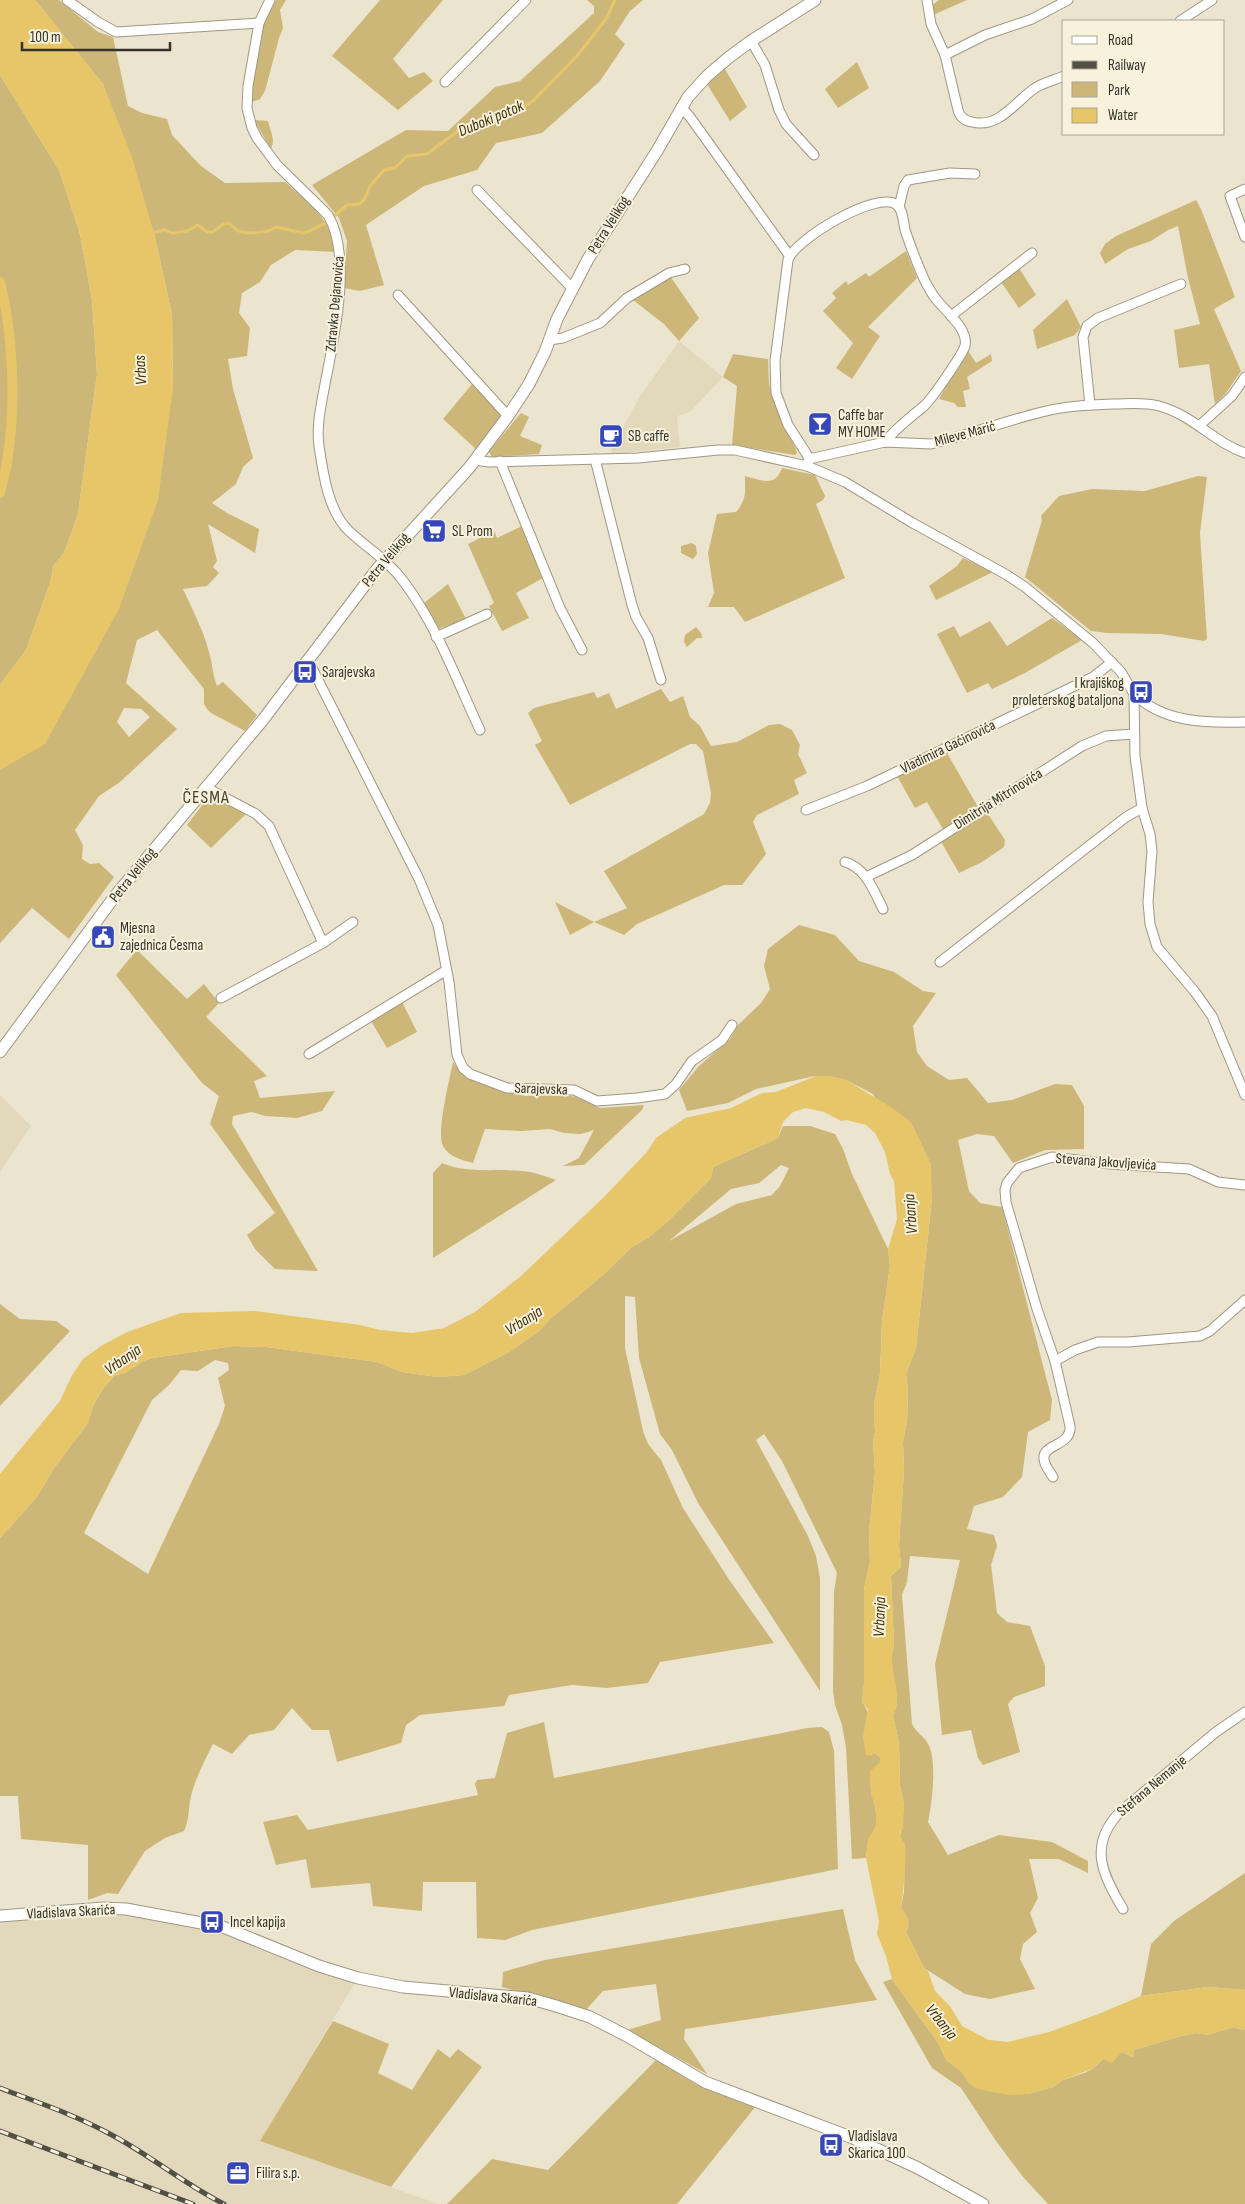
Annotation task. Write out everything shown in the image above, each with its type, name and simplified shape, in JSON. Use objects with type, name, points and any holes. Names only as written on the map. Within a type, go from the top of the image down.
[{"type":"street","points":[[67,0],[116,32],[259,23]]},
{"type":"street","name":"Zdravka Dejanovića","points":[[270,0],[259,23],[248,86],[247,108],[252,128],[277,165],[330,220],[340,250],[335,325],[319,418],[319,446],[330,495],[338,518],[350,532],[385,559],[414,596],[436,637],[480,730]]},
{"type":"street","points":[[444,82],[526,0]]},
{"type":"street","name":"Petra Velikog","points":[[0,1052],[114,896],[262,721],[385,559],[475,460],[508,416],[529,384],[572,288],[588,259],[657,151],[681,108],[707,76],[752,40],[815,0]]},
{"type":"street","points":[[927,0],[931,24],[945,55],[959,114],[973,122],[988,122],[1005,114],[1036,87],[1062,77]]},
{"type":"street","points":[[945,55],[985,36],[1032,19],[1068,0]]},
{"type":"street","points":[[1182,20],[1212,0]]},
{"type":"street","points":[[752,40],[765,65],[779,110],[786,124],[814,155]]},
{"type":"street","points":[[681,108],[686,112],[789,255]]},
{"type":"street","points":[[885,442],[896,428],[926,405],[961,354],[965,344],[965,338],[934,297],[922,274],[899,207],[904,186],[908,180],[950,173],[975,174]]},
{"type":"street","points":[[1245,189],[1230,196],[1245,237]]},
{"type":"street","points":[[477,190],[572,288]]},
{"type":"street","points":[[808,462],[788,425],[776,393],[774,361],[785,271],[789,255],[798,245],[853,210],[881,201],[894,203],[899,207]]},
{"type":"street","points":[[950,316],[1032,252]]},
{"type":"street","points":[[549,340],[563,338],[600,323],[627,298],[669,273],[685,269]]},
{"type":"street","points":[[1090,405],[1084,337],[1086,326],[1098,318],[1181,284]]},
{"type":"street","points":[[398,295],[508,416]]},
{"type":"street","points":[[1200,425],[1232,396],[1245,377]]},
{"type":"street","name":"Mileve Marić","points":[[808,462],[885,442],[931,444],[1042,412],[1090,405],[1138,403],[1154,405],[1179,414],[1200,425],[1219,440],[1245,452]]},
{"type":"street","points":[[475,460],[595,460],[726,450],[808,462],[1007,575],[1041,598],[1112,662],[1121,672],[1134,694],[1150,707],[1180,719],[1195,722],[1245,722]]},
{"type":"street","points":[[595,460],[632,605],[636,617],[648,638],[661,680]]},
{"type":"street","points":[[500,461],[560,608],[582,650]]},
{"type":"street","points":[[436,637],[487,614]]},
{"type":"street","name":"Sarajevska","points":[[306,661],[312,668],[419,879],[438,925],[459,1061],[470,1074],[508,1088],[574,1090],[597,1101],[605,1102],[665,1094],[676,1084],[692,1061],[722,1040],[732,1025]]},
{"type":"street","name":"Vladimira Gaćinovića","points":[[806,810],[867,786],[1093,677],[1112,662]]},
{"type":"street","points":[[1134,694],[1134,734],[1142,808],[1150,834],[1152,851],[1148,902],[1150,924],[1157,947],[1195,992],[1212,1016],[1245,1095]]},
{"type":"street","points":[[1135,718],[1140,711],[1150,707]]},
{"type":"street","name":"Dimitrija Mitrinovića","points":[[866,877],[912,854],[1082,746],[1106,736],[1134,734]]},
{"type":"street","points":[[205,787],[256,814],[268,826],[323,943]]},
{"type":"street","points":[[940,962],[1126,817],[1142,808]]},
{"type":"street","points":[[845,862],[855,866],[866,877],[883,908]]},
{"type":"street","points":[[221,998],[323,943],[353,922]]},
{"type":"street","points":[[309,1054],[445,971]]},
{"type":"street","name":"Stevana Jakovljevića","points":[[1053,1478],[1044,1460],[1044,1455],[1048,1449],[1065,1439],[1070,1430],[1055,1360],[1037,1309],[1006,1202],[1005,1190],[1007,1182],[1019,1168],[1052,1157],[1074,1158],[1110,1164],[1189,1169],[1218,1182],[1245,1185]]},
{"type":"street","points":[[1055,1360],[1075,1350],[1098,1342],[1128,1342],[1200,1336],[1210,1331],[1245,1300]]},
{"type":"street","name":"Stefana Nemanje","points":[[1122,1909],[1102,1867],[1100,1846],[1109,1824],[1120,1812],[1216,1732],[1245,1712]]},
{"type":"street","name":"Vladislava Skarića","points":[[0,1916],[103,1908],[126,1910],[223,1928],[319,1966],[358,1978],[403,1987],[528,1998],[556,2006],[590,2017],[627,2036],[705,2082],[844,2134],[918,2168],[983,2204]]},
{"type":"shaded area","points":[[679,341],[723,377],[690,412],[677,416],[680,447],[611,454],[612,448],[639,398]]},
{"type":"shaded area","points":[[0,1095],[31,1126],[0,1172]]},
{"type":"shaded area","points":[[103,1908],[223,1927],[358,1978],[260,2141],[438,2204],[0,2204],[0,1916]]},
{"type":"green space","points":[[35,0],[59,0],[98,32],[113,37],[128,106],[142,113],[167,119],[172,135],[201,166],[225,183],[285,182],[318,212],[330,231],[335,252],[295,250],[271,265],[260,282],[242,293],[239,313],[250,328],[247,356],[228,359],[233,389],[253,458],[243,467],[236,484],[212,503],[259,529],[255,553],[208,524],[217,561],[213,567],[219,573],[207,586],[183,589],[206,641],[217,686],[223,682],[257,715],[245,731],[211,713],[204,704],[204,689],[157,630],[137,640],[126,683],[177,729],[120,782],[99,796],[75,830],[83,845],[82,859],[90,864],[99,863],[114,877],[69,939],[32,908],[0,943],[0,769],[173,388],[172,315],[155,237],[103,84]],"holes":[[[124,708],[141,709],[150,717],[129,737],[117,722]]]},
{"type":"green space","points":[[276,0],[286,0],[280,10],[283,28],[265,91],[260,99],[252,102],[251,87],[262,27]]},
{"type":"green space","points":[[380,0],[443,0],[393,59],[409,78],[424,72],[433,81],[398,110],[332,56]]},
{"type":"green space","points":[[587,0],[643,0],[630,11],[615,34],[625,44],[600,81],[542,133],[496,143],[477,170],[424,186],[366,225],[384,285],[360,291],[344,288],[347,241],[339,218],[312,185],[406,130],[448,131],[495,87],[520,81],[594,13],[594,6]]},
{"type":"green space","points":[[939,0],[967,0],[933,15],[931,6]]},
{"type":"green space","points":[[857,62],[869,88],[838,108],[825,89]]},
{"type":"green space","points":[[725,69],[747,107],[730,121],[707,84]]},
{"type":"green space","points":[[0,75],[59,170],[80,234],[92,300],[97,374],[78,514],[64,553],[53,566],[51,580],[26,650],[0,685]]},
{"type":"green space","points":[[254,120],[268,121],[273,138],[271,149]]},
{"type":"green space","points":[[1196,200],[1235,297],[1214,309],[1241,371],[1226,393],[1215,404],[1209,364],[1179,368],[1174,330],[1200,324],[1188,278],[1178,226],[1151,241],[1128,249],[1105,264],[1100,253],[1105,244],[1116,236]]},
{"type":"green space","points":[[906,251],[917,278],[868,327],[880,336],[852,379],[836,368],[853,343],[823,311],[836,298],[832,293],[846,281],[848,285],[866,273],[869,277]]},
{"type":"green space","points":[[1019,268],[1036,295],[1019,308],[1001,282]]},
{"type":"green space","points":[[670,276],[699,318],[679,341],[664,324],[633,300]]},
{"type":"green space","points":[[1067,299],[1081,327],[1075,335],[1037,349],[1033,330]]},
{"type":"green space","points":[[967,349],[976,363],[991,354],[992,361],[967,377],[970,389],[963,391],[966,407],[958,407],[954,403],[939,399]]},
{"type":"green space","points":[[733,354],[768,359],[769,384],[780,417],[796,449],[797,453],[795,455],[732,445],[737,386],[723,377]]},
{"type":"green space","points":[[473,383],[501,415],[501,419],[476,449],[443,419]]},
{"type":"green space","points":[[521,413],[529,417],[520,436],[542,445],[539,454],[492,457],[489,452]]},
{"type":"green space","points":[[782,468],[815,475],[825,496],[823,500],[816,504],[845,578],[745,622],[734,607],[708,607],[714,593],[708,553],[717,514],[736,512],[740,507],[745,496],[745,476],[767,481],[776,478]]},
{"type":"green space","points":[[1198,476],[1207,477],[1200,533],[1207,639],[1204,641],[1161,634],[1091,631],[1025,577],[1042,520],[1041,516],[1059,496],[1092,489],[1145,491]]},
{"type":"green space","points":[[524,525],[543,578],[516,593],[529,618],[502,631],[489,606],[494,603],[468,544],[494,531],[497,538]]},
{"type":"green space","points":[[692,543],[696,546],[697,554],[693,559],[681,553],[681,546]]},
{"type":"green space","points":[[963,558],[993,572],[936,600],[929,586],[957,566]]},
{"type":"green space","points":[[448,584],[466,619],[438,629],[424,603]]},
{"type":"green space","points":[[1052,618],[1082,640],[1025,673],[992,689],[988,683],[967,693],[937,634],[954,626],[960,637],[990,621],[1007,646]]},
{"type":"green space","points":[[696,627],[701,633],[702,638],[697,638],[687,647],[684,642],[685,635]]},
{"type":"green space","points":[[661,689],[670,702],[683,696],[690,717],[700,726],[711,746],[737,742],[769,725],[780,724],[792,730],[800,745],[798,754],[807,773],[794,780],[799,794],[757,815],[753,822],[766,854],[742,885],[724,885],[637,924],[624,935],[594,922],[627,908],[604,871],[704,814],[710,803],[711,793],[703,751],[696,744],[690,744],[570,805],[535,745],[542,741],[528,713],[534,708],[594,692],[597,698],[609,693],[616,709]]},
{"type":"green space","points":[[947,753],[978,807],[943,829],[927,802],[915,808],[897,776]]},
{"type":"green space","points":[[212,798],[218,798],[247,813],[211,848],[187,825],[203,804]]},
{"type":"green space","points":[[986,811],[1005,840],[1004,847],[982,862],[959,873],[940,840]]},
{"type":"green space","points":[[555,902],[594,922],[570,935]]},
{"type":"green space","points":[[799,925],[835,935],[859,961],[894,972],[923,991],[936,993],[913,1026],[917,1052],[927,1066],[949,1080],[967,1078],[988,1103],[1012,1100],[1055,1084],[1072,1085],[1084,1106],[1084,1149],[1045,1150],[1013,1163],[994,1136],[977,1134],[958,1140],[969,1191],[980,1203],[1002,1207],[1052,1400],[1050,1420],[1028,1432],[1022,1477],[1003,1497],[974,1506],[967,1529],[994,1535],[997,1546],[991,1565],[997,1613],[1007,1622],[1030,1626],[1045,1666],[1045,1686],[1014,1697],[1008,1704],[1020,1752],[983,1765],[978,1758],[971,1730],[942,1735],[935,1664],[960,1560],[910,1556],[907,1582],[902,1595],[912,1724],[927,1742],[932,1759],[932,1793],[928,1822],[948,1855],[999,1835],[1052,1842],[1088,1861],[1088,1873],[1059,1859],[1029,1859],[1038,1898],[1030,1913],[1037,1932],[1023,1944],[1020,1959],[1035,1989],[990,1999],[965,1994],[924,1968],[906,1932],[908,1919],[901,1908],[904,1892],[905,1846],[900,1838],[904,1805],[900,1785],[899,1742],[893,1716],[897,1699],[892,1663],[894,1646],[891,1576],[901,1567],[899,1545],[904,1470],[903,1442],[907,1422],[908,1390],[906,1374],[916,1348],[932,1198],[873,1094],[846,1080],[829,1076],[815,1076],[756,1089],[728,1103],[687,1111],[679,1090],[699,1066],[730,1039],[738,1025],[761,1003],[770,989],[764,966],[768,949]]},
{"type":"green space","points":[[137,950],[187,999],[204,984],[219,1003],[206,1017],[267,1076],[254,1081],[260,1098],[335,1091],[322,1111],[297,1118],[265,1116],[252,1112],[233,1116],[232,1124],[318,1271],[275,1269],[255,1249],[247,1235],[275,1213],[210,1124],[219,1096],[202,1083],[116,975]]},
{"type":"green space","points":[[402,1002],[417,1032],[387,1048],[371,1021]]},
{"type":"green space","points":[[453,1062],[462,1074],[507,1092],[525,1096],[566,1095],[576,1097],[600,1108],[644,1105],[642,1110],[584,1165],[563,1166],[579,1158],[594,1130],[581,1134],[564,1133],[550,1129],[521,1131],[485,1129],[473,1163],[456,1158],[449,1153],[443,1146],[441,1139],[442,1118]]},
{"type":"green space","points":[[783,1126],[810,1126],[835,1134],[888,1249],[890,1265],[882,1322],[880,1374],[874,1404],[875,1432],[873,1442],[875,1472],[869,1532],[870,1562],[864,1589],[864,1684],[862,1702],[868,1714],[865,1727],[874,1753],[881,1758],[880,1763],[874,1769],[871,1776],[876,1825],[869,1839],[866,1858],[852,1859],[846,1748],[833,1691],[834,1592],[837,1573],[782,1461],[764,1434],[756,1440],[808,1536],[816,1556],[820,1578],[820,1691],[698,1503],[672,1450],[660,1434],[639,1358],[635,1297],[625,1296],[625,1348],[643,1431],[648,1444],[661,1460],[683,1508],[728,1578],[774,1643],[660,1662],[648,1683],[607,1688],[572,1685],[509,1695],[504,1706],[420,1715],[406,1725],[401,1743],[337,1762],[329,1730],[312,1730],[292,1708],[274,1730],[249,1735],[232,1754],[213,1744],[194,1786],[184,1831],[165,1838],[145,1851],[118,1894],[107,1893],[88,1900],[88,1845],[21,1839],[18,1796],[0,1796],[0,1538],[37,1497],[54,1468],[88,1423],[93,1406],[102,1390],[114,1376],[125,1373],[143,1361],[153,1358],[233,1346],[266,1347],[377,1362],[402,1372],[438,1377],[464,1375],[509,1352],[538,1332],[551,1318],[602,1276],[632,1247],[648,1238],[668,1221],[711,1178],[713,1167],[778,1138]],"holes":[[[781,1165],[789,1168],[780,1186],[772,1195],[736,1204],[669,1241],[731,1189],[759,1183]],[[215,1360],[228,1363],[229,1370],[218,1378],[225,1406],[219,1424],[148,1574],[84,1533],[152,1400],[169,1385],[181,1370],[198,1371]]]},
{"type":"green space","points":[[442,1163],[463,1169],[530,1172],[556,1180],[433,1258],[433,1173]]},
{"type":"green space","points":[[0,1304],[20,1319],[56,1321],[70,1331],[0,1406]]},
{"type":"green space","points":[[544,1722],[554,1778],[807,1728],[822,1727],[829,1732],[834,1751],[838,1869],[532,1930],[505,1940],[477,1938],[476,1882],[423,1882],[422,1911],[373,1906],[370,1883],[311,1888],[306,1859],[276,1865],[263,1822],[297,1815],[308,1830],[478,1795],[475,1784],[477,1780],[495,1778],[507,1733]]},
{"type":"green space","points":[[1245,1873],[1245,1990],[1208,1987],[1141,1996],[1151,1944],[1174,1921]]},
{"type":"green space","points":[[843,1909],[855,1960],[877,2000],[685,2029],[684,2039],[707,2074],[627,2030],[661,2020],[656,1984],[603,1991],[586,2010],[502,1987],[503,1972],[545,1960]]},
{"type":"green space","points":[[892,1979],[939,2044],[946,2060],[961,2071],[969,2083],[1028,2094],[1053,2087],[1063,2080],[1094,2068],[1103,2059],[1115,2058],[1122,2052],[1133,2057],[1134,2050],[1181,2036],[1197,2033],[1207,2035],[1234,2027],[1242,2030],[1245,2028],[1245,2204],[1048,2204],[1023,2177],[996,2141],[961,2088],[932,2068],[883,1982]]},
{"type":"green space","points":[[333,2021],[389,2044],[378,2073],[412,2090],[438,2049],[450,2058],[458,2049],[482,2067],[391,2187],[260,2141]]},
{"type":"green space","points":[[656,2060],[697,2085],[756,2106],[677,2204],[447,2204],[492,2159],[548,2170]]},
{"type":"water","name":"Vrbas","points":[[0,0],[35,0],[103,84],[132,157],[155,237],[172,315],[173,388],[158,500],[119,609],[45,744],[0,770],[0,685],[26,650],[51,580],[53,566],[64,553],[78,514],[97,374],[92,300],[80,234],[59,170],[0,75]]},
{"type":"water","name":"Vrbanja","points":[[816,1076],[829,1076],[846,1080],[891,1107],[911,1122],[931,1164],[932,1198],[916,1348],[906,1374],[908,1390],[907,1422],[903,1442],[904,1470],[899,1545],[901,1567],[891,1576],[894,1646],[892,1662],[897,1699],[893,1716],[899,1742],[900,1785],[904,1805],[903,1829],[900,1831],[905,1845],[901,1907],[908,1919],[906,1932],[924,1968],[928,1971],[935,1991],[950,2006],[962,2026],[989,2040],[1008,2042],[1049,2032],[1141,1996],[1208,1987],[1245,1990],[1245,2028],[1242,2030],[1234,2027],[1207,2035],[1197,2033],[1181,2036],[1134,2050],[1134,2057],[1122,2052],[1112,2063],[1103,2059],[1094,2068],[1063,2080],[1053,2087],[1028,2094],[1009,2095],[977,2089],[969,2083],[961,2071],[946,2060],[939,2044],[892,1979],[886,1956],[877,1934],[879,1921],[866,1858],[868,1840],[876,1826],[876,1810],[871,1794],[870,1771],[880,1763],[881,1758],[874,1753],[871,1756],[866,1755],[863,1737],[868,1709],[862,1702],[864,1684],[864,1589],[870,1562],[869,1532],[875,1472],[873,1442],[875,1432],[874,1404],[880,1374],[882,1322],[890,1265],[888,1249],[897,1219],[894,1181],[890,1174],[885,1152],[875,1133],[866,1125],[847,1120],[841,1121],[824,1112],[806,1108],[793,1112],[783,1122],[778,1138],[713,1167],[711,1178],[668,1221],[648,1238],[632,1247],[602,1276],[551,1318],[538,1332],[509,1352],[464,1375],[438,1377],[402,1372],[377,1362],[266,1347],[233,1346],[143,1361],[125,1373],[114,1376],[102,1390],[93,1406],[88,1423],[54,1468],[37,1497],[0,1538],[0,1474],[60,1401],[71,1377],[83,1359],[101,1346],[127,1332],[181,1313],[255,1311],[360,1325],[380,1330],[413,1333],[444,1328],[475,1312],[521,1276],[603,1198],[647,1152],[656,1138],[685,1118],[731,1108],[762,1093],[776,1092]]},
{"type":"waterway","name":"Duboki potok","points":[[151,233],[164,230],[173,233],[187,231],[198,225],[207,232],[213,232],[222,225],[229,223],[234,228],[243,232],[264,232],[276,227],[304,233],[310,231],[327,222],[347,205],[359,204],[364,200],[370,186],[384,170],[395,168],[407,156],[427,154],[458,131],[471,124],[511,114],[533,101],[577,56],[606,19],[615,0]]},
{"type":"waterway","points":[[0,282],[8,323],[12,368],[10,435],[6,469],[0,493]]},
{"type":"railway","points":[[0,2088],[97,2127],[224,2204]]},
{"type":"railway","points":[[0,2131],[193,2204]]},
{"type":"place","name":"Caffe bar MY HOME","points":[[820,424]]},
{"type":"place","name":"SB caffe","points":[[611,436]]},
{"type":"place","name":"SL Prom","points":[[434,531]]},
{"type":"place","name":"Sarajevska","points":[[305,672]]},
{"type":"place","name":"I krajiškog proleterskog bataljona","points":[[1141,692]]},
{"type":"place","name":"Mjesna zajednica Česma","points":[[103,937]]},
{"type":"place","name":"Incel kapija","points":[[212,1922]]},
{"type":"place","name":"Vladislava Skarica 100","points":[[831,2145]]},
{"type":"place","name":"Filira s.p.","points":[[238,2173]]},
{"type":"district","name":"ČESMA","points":[[206,797]]}]
